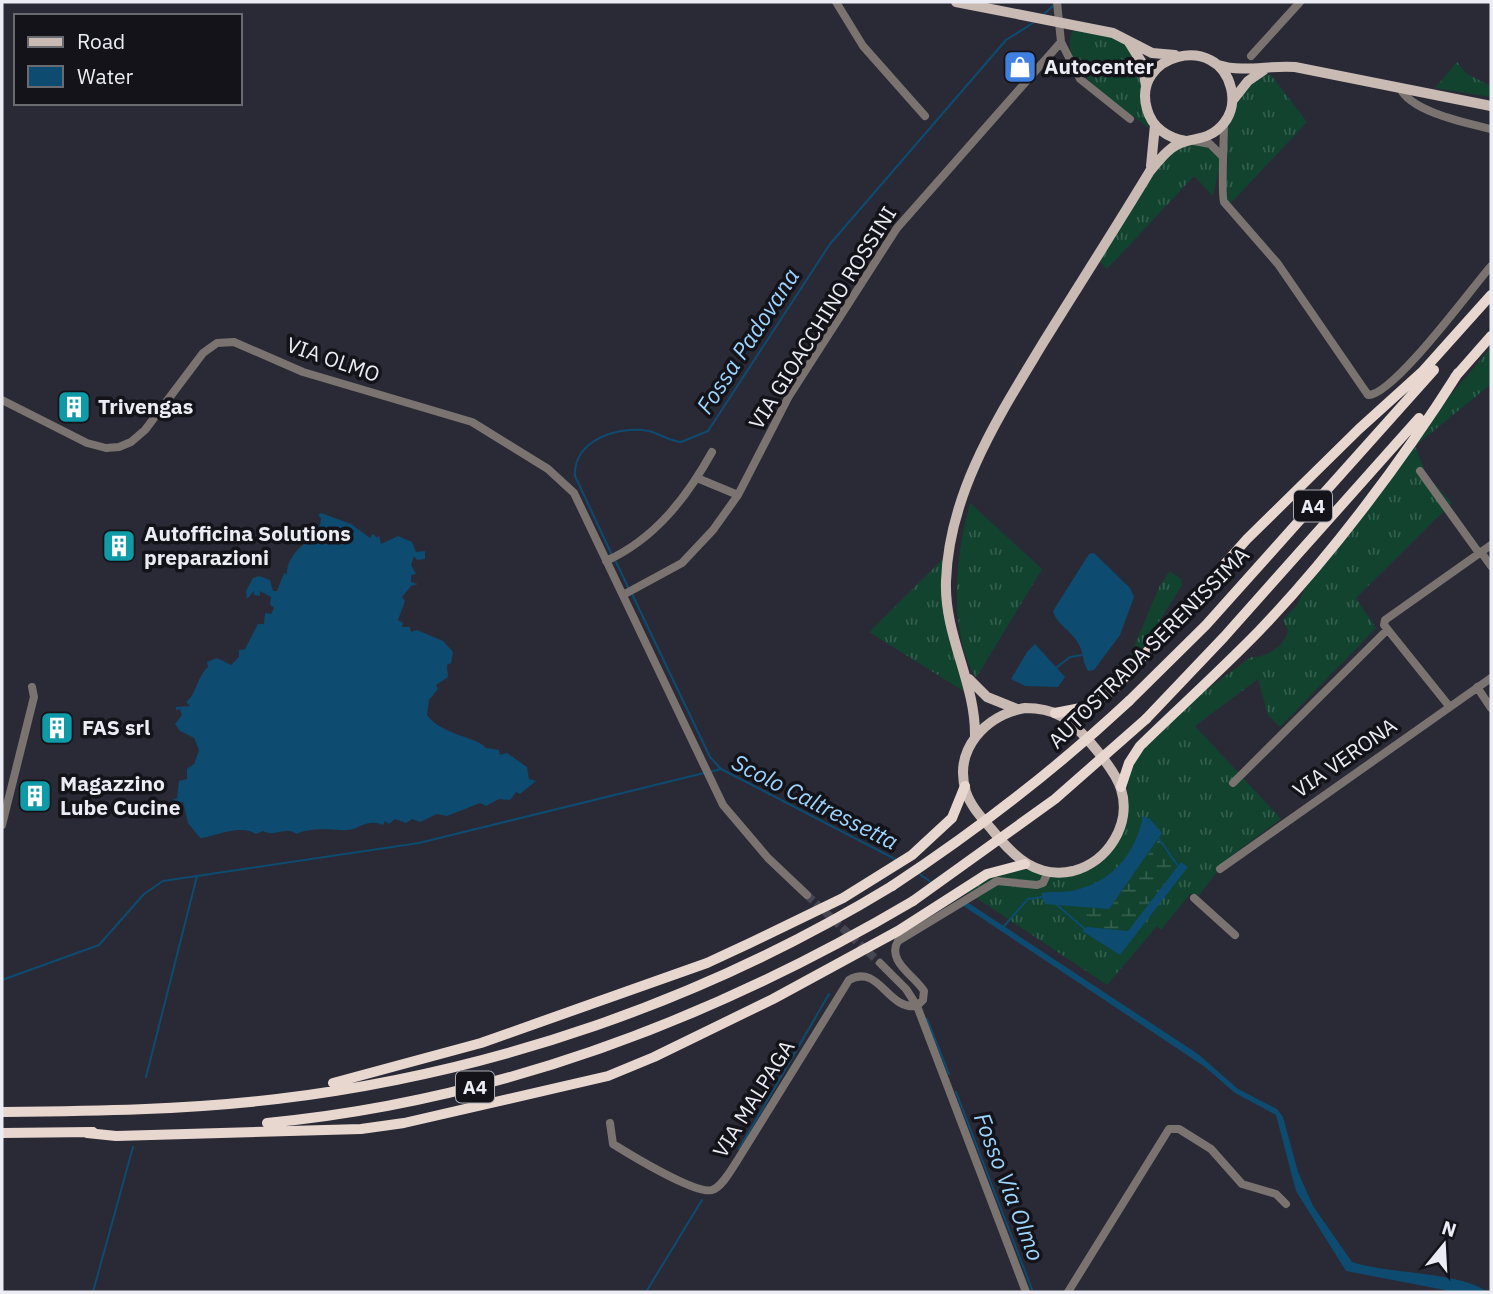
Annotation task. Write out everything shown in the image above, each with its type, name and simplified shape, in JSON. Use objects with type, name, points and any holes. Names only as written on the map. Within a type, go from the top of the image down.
[{"type":"highway","points":[[1055,713],[1091,706],[1115,688],[1247,539],[1359,429],[1422,372],[1491,295]]},
{"type":"highway","name":"AUTOSTRADA SERENISSIMA","points":[[2,1112],[204,1105],[276,1099],[363,1086],[500,1056],[613,1020],[724,975],[803,936],[892,886],[968,835],[1038,783],[1129,701],[1206,625],[1491,305]]},
{"type":"highway","name":"AUTOSTRADA SERENISSIMA","points":[[2,1133],[87,1133],[288,1121],[477,1087],[627,1041],[731,998],[818,955],[913,901],[1045,807],[1146,719],[1224,638],[1491,336]]},
{"type":"highway","points":[[1121,787],[1129,763],[1140,747],[1259,630],[1303,581],[1370,497],[1458,373]]},
{"type":"highway","points":[[204,1105],[343,1082],[481,1043],[707,963],[843,898],[912,855],[952,818],[965,786]]},
{"type":"highway","points":[[87,1133],[116,1136],[361,1129],[404,1123],[608,1076],[654,1057],[774,999],[948,905],[972,890],[993,871],[1026,864]]},
{"type":"main road","points":[[956,2],[1113,33],[1152,53],[1198,55],[1239,70],[1274,65],[1491,106]]},
{"type":"main road","points":[[1129,41],[1142,63],[1146,108],[1155,125],[1169,136],[1190,141]]},
{"type":"main road","points":[[1146,88],[1158,67],[1179,55]]},
{"type":"main road","points":[[1217,64],[1229,81],[1233,100]]},
{"type":"main road","points":[[975,737],[974,707],[947,607],[948,552],[963,493],[992,430],[1017,385],[1150,171],[1167,152],[1190,141],[1205,138],[1224,123],[1233,100],[1254,75],[1274,65]]},
{"type":"main road","points":[[1150,171],[1154,154],[1155,125]]},
{"type":"main road","points":[[960,663],[981,693],[1017,709]]},
{"type":"main road","points":[[1040,708],[1055,713],[1078,730],[1121,787],[1123,814],[1119,832],[1109,848],[1096,860],[1079,869],[1048,872],[1026,864],[1011,852],[977,812],[965,786],[965,760],[975,737],[993,719],[1017,709],[1040,708]]},
{"type":"street","points":[[836,2],[863,46],[925,116]]},
{"type":"street","points":[[1251,55],[1300,2]]},
{"type":"street","points":[[1058,4],[1060,42],[1080,79],[1130,119]]},
{"type":"street","name":"VIA GIOACCHINO ROSSINI","points":[[628,592],[689,556],[713,530],[738,495],[789,396],[897,228],[1060,42]]},
{"type":"street","points":[[1400,88],[1407,99],[1419,106],[1491,129]]},
{"type":"street","points":[[1224,123],[1225,162],[1221,190],[1224,202],[1278,264],[1368,395],[1382,390],[1422,351],[1491,266]]},
{"type":"street","points":[[1190,141],[1214,146],[1225,162]]},
{"type":"street","name":"VIA OLMO","points":[[2,400],[87,443],[106,448],[119,447],[145,430],[204,353],[223,341],[234,342],[303,372],[479,425],[548,469],[569,487],[628,592]]},
{"type":"street","points":[[611,559],[667,517],[697,478],[712,452]]},
{"type":"street","points":[[1420,471],[1491,566]]},
{"type":"street","points":[[697,478],[738,495]]},
{"type":"street","points":[[1449,706],[1387,630],[1385,620],[1491,545]]},
{"type":"street","points":[[628,592],[704,765],[733,819],[807,895]]},
{"type":"street","points":[[1233,783],[1387,630]]},
{"type":"street","name":"VIA VERONA","points":[[1220,869],[1491,678]]},
{"type":"street","points":[[2,825],[34,697],[32,687]]},
{"type":"street","points":[[1477,687],[1491,708]]},
{"type":"street","points":[[972,890],[997,881],[1043,883],[1048,872]]},
{"type":"street","points":[[1194,898],[1236,935]]},
{"type":"street","points":[[917,1006],[923,999],[923,989],[895,958],[895,946],[948,905]]},
{"type":"street","points":[[880,963],[906,989],[917,1006],[1026,1292]]},
{"type":"street","name":"VIA MALPAGA","points":[[610,1123],[613,1144],[680,1180],[711,1191],[737,1161],[849,979],[859,975],[870,977],[898,1002],[917,1006]]},
{"type":"street","points":[[1069,1292],[1169,1129],[1179,1129],[1211,1149],[1242,1184],[1276,1194],[1286,1204]]},
{"type":"green space","points":[[1080,28],[1112,34],[1133,51],[1141,75],[1141,105],[1149,128],[1110,99],[1083,73],[1074,60],[1070,46],[1072,32]]},
{"type":"green space","points":[[1457,62],[1467,74],[1491,86],[1491,97],[1435,88]]},
{"type":"green space","points":[[1265,74],[1271,75],[1307,122],[1230,204],[1225,198],[1228,160],[1225,131],[1244,88]]},
{"type":"green space","points":[[1202,143],[1219,153],[1220,164],[1213,196],[1194,176],[1107,269],[1099,261],[1163,159],[1179,148]]},
{"type":"green space","points":[[1491,347],[1491,384],[1415,446],[1427,476],[1452,503],[1356,598],[1376,628],[1280,727],[1268,715],[1258,679],[1195,726],[1281,819],[1228,858],[1199,895],[1190,894],[1161,930],[1157,926],[1107,985],[963,889],[987,875],[1023,869],[1053,874],[1089,867],[1126,822],[1131,760],[1203,692],[1251,657],[1269,653],[1283,642],[1288,631],[1283,620],[1297,605],[1307,584],[1425,426]]},
{"type":"green space","points":[[970,503],[1042,569],[976,678],[961,637],[957,591],[961,545]]},
{"type":"green space","points":[[944,558],[951,642],[965,692],[869,632]]},
{"type":"green space","points":[[1170,571],[1181,579],[1182,585],[1139,654],[1117,675],[1132,652],[1160,585]]},
{"type":"green space","points":[[1159,839],[1178,866],[1128,931],[1085,929],[1057,905],[1109,909]]},
{"type":"water","points":[[321,513],[351,524],[370,538],[373,534],[377,538],[379,535],[381,544],[398,536],[412,542],[416,552],[425,551],[425,559],[417,560],[414,556],[411,565],[416,574],[411,575],[411,582],[418,584],[411,586],[402,597],[405,601],[398,620],[403,623],[402,627],[410,627],[411,632],[417,630],[443,641],[453,652],[451,663],[447,665],[448,677],[436,685],[438,689],[429,700],[427,715],[441,727],[486,748],[499,750],[500,755],[507,753],[527,767],[529,779],[536,781],[520,794],[516,792],[510,800],[499,799],[486,806],[480,803],[447,816],[437,814],[420,822],[412,819],[406,823],[395,819],[389,824],[385,821],[383,825],[368,823],[348,830],[318,829],[297,834],[288,831],[263,831],[256,834],[235,830],[200,838],[188,823],[183,802],[175,804],[173,800],[177,798],[179,781],[187,779],[187,769],[194,764],[199,750],[194,738],[180,731],[175,724],[182,715],[182,709],[176,710],[176,707],[190,706],[186,702],[208,667],[207,662],[217,658],[231,665],[239,657],[239,650],[245,649],[258,624],[264,624],[265,613],[271,614],[274,608],[270,604],[271,597],[260,591],[260,596],[254,595],[254,591],[247,599],[246,591],[253,578],[259,576],[270,580],[273,591],[277,591],[284,573],[287,574],[291,559],[301,546],[309,541],[303,533],[320,526],[321,518],[318,515]]},
{"type":"water","points":[[1094,553],[1130,588],[1134,597],[1120,635],[1094,670],[1088,671],[1078,643],[1057,620],[1053,611],[1089,554]]},
{"type":"water","points":[[1035,644],[1065,677],[1058,687],[1025,686],[1011,679]]},
{"type":"water","points":[[1143,816],[1150,819],[1162,833],[1109,909],[1045,904],[1041,893],[1075,890],[1111,873],[1135,842]]},
{"type":"water","points":[[1181,862],[1188,867],[1120,955],[1082,931],[1087,927],[1128,931]]},
{"type":"water","points":[[967,902],[1198,1054],[1238,1089],[1277,1109],[1283,1117],[1298,1172],[1313,1206],[1352,1262],[1461,1281],[1476,1285],[1487,1292],[1455,1292],[1346,1271],[1296,1191],[1276,1115],[1235,1093],[1205,1067],[962,905]]},
{"type":"waterway","name":"Fossa Padovana","points":[[1043,15],[1054,5]]},
{"type":"waterway","name":"Fossa Padovana","points":[[612,555],[575,476],[576,463],[582,453],[600,438],[624,430],[649,431],[681,442],[708,431],[830,244],[1006,40],[1033,23]]},
{"type":"waterway","name":"Fossa Padovana","points":[[615,560],[629,589]]},
{"type":"waterway","name":"Fossa Padovana","points":[[632,594],[710,757],[721,769]]},
{"type":"waterway","points":[[1057,667],[1070,657],[1082,655]]},
{"type":"waterway","name":"Scolo Caltressetta","points":[[710,772],[721,769],[895,859]]},
{"type":"waterway","name":"Scolo Caltressetta","points":[[2,980],[99,945],[144,894],[163,881],[419,843],[704,773]]},
{"type":"waterway","points":[[1159,839],[1178,866]]},
{"type":"waterway","name":"Scolo Caltressetta","points":[[918,873],[931,882]]},
{"type":"waterway","points":[[146,1077],[197,876]]},
{"type":"waterway","points":[[1004,926],[1028,899],[1042,897]]},
{"type":"waterway","points":[[1057,905],[1085,929]]},
{"type":"waterway","points":[[739,1149],[829,994]]},
{"type":"waterway","name":"Fosso Via Olmo","points":[[927,1019],[949,1074]]},
{"type":"waterway","name":"Fosso Via Olmo","points":[[956,1092],[1033,1292]]},
{"type":"waterway","points":[[93,1292],[133,1147]]},
{"type":"waterway","points":[[646,1292],[702,1200]]},
{"type":"tunnel","points":[[807,895],[880,963]]},
{"type":"place","name":"Autocenter","points":[[1020,67]]},
{"type":"place","name":"Trivengas","points":[[74,407]]},
{"type":"place","name":"Autofficina Solutions preparazioni","points":[[119,546]]},
{"type":"place","name":"FAS srl","points":[[57,728]]},
{"type":"place","name":"Magazzino Lube Cucine","points":[[35,796]]}]
